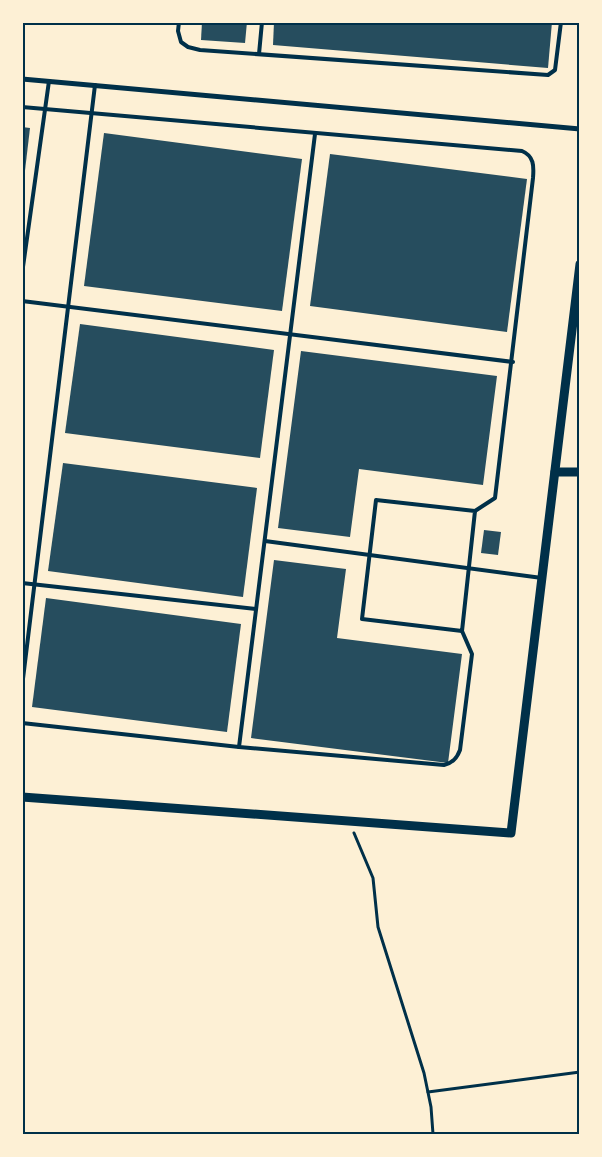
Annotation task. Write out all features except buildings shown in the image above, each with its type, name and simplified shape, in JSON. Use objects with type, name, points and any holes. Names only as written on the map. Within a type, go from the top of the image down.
[{"type":"street","points":[[22,79],[580,129]]},
{"type":"street","points":[[22,797],[512,833],[580,264]]},
{"type":"street","points":[[555,472],[580,472]]},
{"type":"lane","points":[[179,22],[178,31],[181,42],[188,47],[200,50],[548,75],[555,70],[560,22]]},
{"type":"lane","points":[[259,54],[262,22]]},
{"type":"lane","points":[[22,274],[48,81]]},
{"type":"lane","points":[[22,687],[95,85]]},
{"type":"lane","points":[[22,107],[522,151],[529,154],[533,160],[534,169],[496,498],[476,511],[376,500],[362,619],[462,631]]},
{"type":"lane","points":[[239,747],[315,134]]},
{"type":"lane","points":[[22,301],[513,362]]},
{"type":"lane","points":[[22,723],[239,747],[434,765],[450,764],[456,759],[460,750],[472,654],[462,631],[476,511]]},
{"type":"lane","points":[[265,542],[542,578]]},
{"type":"lane","points":[[22,583],[256,609]]},
{"type":"path","points":[[349,821],[373,878],[378,927],[424,1073],[431,1107],[433,1134]]},
{"type":"path","points":[[428,1092],[580,1072]]}]
